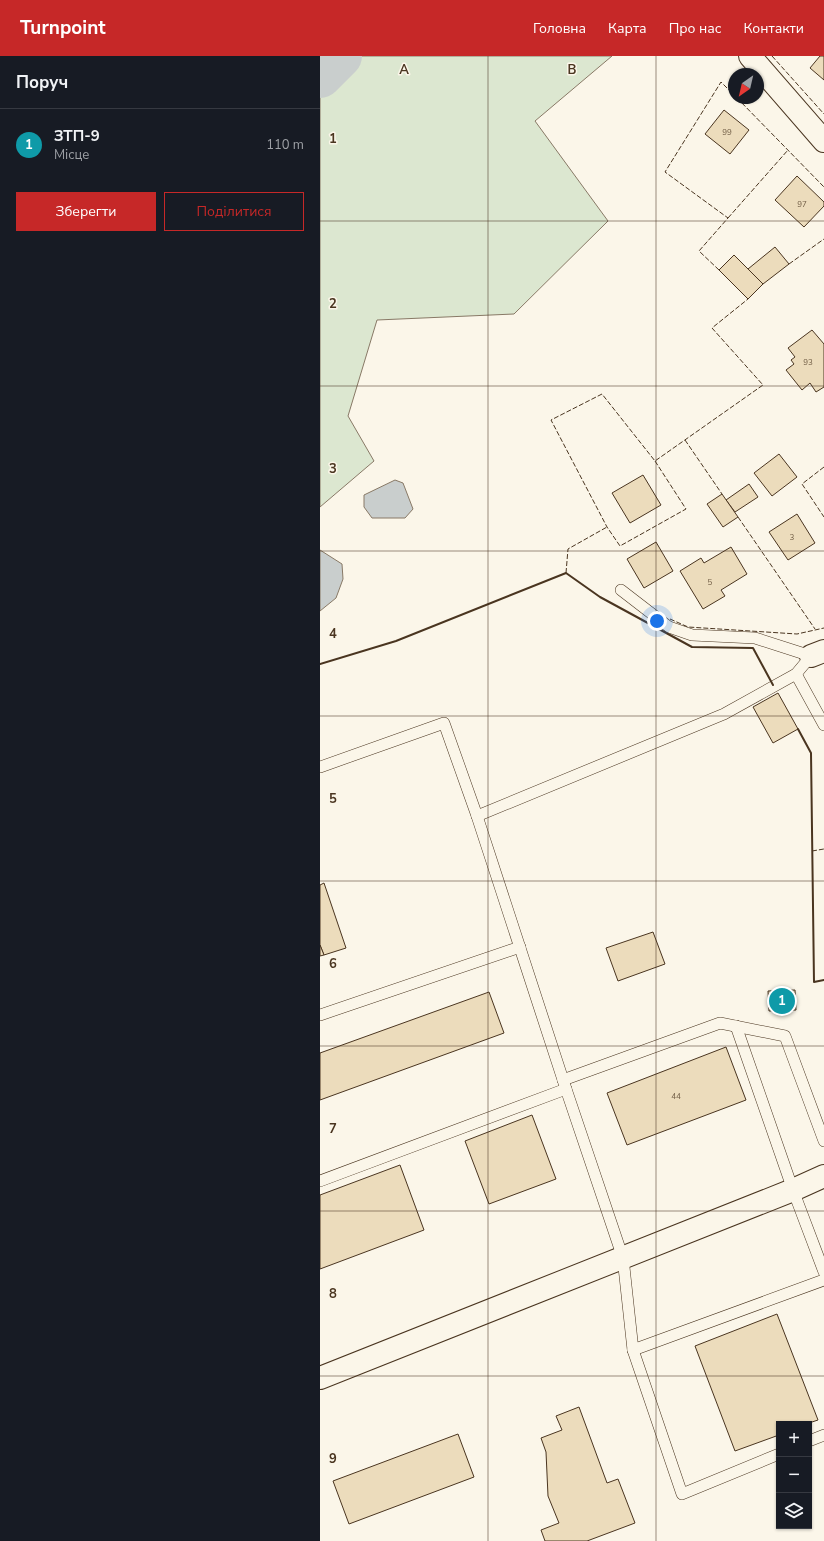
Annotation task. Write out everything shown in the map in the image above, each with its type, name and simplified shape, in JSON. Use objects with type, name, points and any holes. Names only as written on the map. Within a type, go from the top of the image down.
[{"type":"street","points":[[750,56],[824,142]]},
{"type":"street","points":[[320,1378],[623,1258],[824,1176]]},
{"type":"lane","points":[[621,590],[668,627],[692,635],[755,638],[818,654]]},
{"type":"lane","points":[[477,816],[724,714],[796,674],[818,654]]},
{"type":"lane","points":[[796,674],[824,725]]},
{"type":"lane","points":[[320,767],[444,723],[477,816],[623,1258],[633,1350],[682,1494],[776,1455]]},
{"type":"lane","points":[[320,1015],[520,947]]},
{"type":"lane","points":[[320,1181],[720,1023],[785,1036],[824,1141]]},
{"type":"lane","points":[[736,1026],[792,1190],[824,1272]]},
{"type":"lane","points":[[633,1350],[824,1280]]},
{"type":"lane","points":[[812,1441],[824,1435]]},
{"type":"green space","points":[[320,56],[612,56],[535,121],[608,221],[514,314],[377,320],[348,416],[374,461],[320,507]]},
{"type":"shaded area","points":[[395,480],[403,483],[413,509],[405,518],[372,518],[364,507],[364,495]]},
{"type":"shaded area","points":[[320,550],[342,564],[343,579],[336,598],[320,611]]},
{"type":"building","points":[[820,56],[824,56],[824,80],[810,68]]},
{"type":"building","points":[[724,110],[749,130],[730,154],[705,134]]},
{"type":"building","points":[[797,176],[824,202],[824,206],[804,227],[775,200]]},
{"type":"building","points":[[775,247],[789,264],[763,284],[748,269]]},
{"type":"building","points":[[734,255],[763,284],[748,299],[719,270]]},
{"type":"building","points":[[812,330],[824,344],[824,387],[816,392],[810,383],[802,390],[786,370],[794,364],[791,360],[795,357],[788,348]]},
{"type":"building","points":[[779,454],[797,477],[772,496],[754,473]]},
{"type":"building","points":[[643,475],[661,505],[630,523],[612,493]]},
{"type":"building","points":[[749,484],[758,497],[735,512],[726,500]]},
{"type":"building","points":[[722,494],[738,517],[723,527],[707,504]]},
{"type":"building","points":[[797,514],[815,543],[788,560],[769,532]]},
{"type":"building","points":[[656,542],[673,571],[644,588],[627,559]]},
{"type":"building","points":[[731,547],[747,574],[721,590],[725,596],[703,609],[680,571],[701,558],[704,563]]},
{"type":"building","points":[[778,693],[798,729],[773,743],[753,707]]},
{"type":"building","points":[[324,883],[346,948],[324,955],[320,945],[320,885]]},
{"type":"building","points":[[653,932],[665,964],[618,981],[606,948]]},
{"type":"building","points":[[320,945],[324,955],[320,956]]},
{"type":"building","points":[[795,990],[796,1010],[769,1011],[768,991]]},
{"type":"building","points":[[489,992],[504,1033],[320,1100],[320,1053]]},
{"type":"building","points":[[726,1047],[746,1100],[627,1145],[607,1093]]},
{"type":"building","points":[[532,1115],[556,1179],[489,1204],[465,1141]]},
{"type":"building","points":[[400,1165],[424,1230],[320,1269],[320,1195]]},
{"type":"building","points":[[777,1314],[818,1420],[812,1422],[776,1421],[776,1436],[735,1451],[695,1346]]},
{"type":"building","points":[[579,1407],[607,1483],[618,1479],[635,1523],[587,1541],[545,1541],[541,1530],[559,1523],[548,1496],[546,1452],[541,1438],[562,1430],[556,1416]]},
{"type":"building","points":[[458,1434],[474,1477],[349,1524],[333,1481]]},
{"type":"waterway","points":[[320,76],[340,56]]},
{"type":"fence","points":[[772,56],[824,114]]},
{"type":"fence","points":[[719,270],[699,251],[728,218],[665,172],[721,82],[728,89]]},
{"type":"fence","points":[[743,104],[824,187]]},
{"type":"fence","points":[[728,218],[788,150]]},
{"type":"fence","points":[[789,264],[824,239]]},
{"type":"fence","points":[[655,461],[686,509],[620,546],[607,527],[551,420],[602,394],[655,461],[763,385],[712,328],[748,299]]},
{"type":"fence","points":[[685,440],[722,494]]},
{"type":"fence","points":[[824,467],[802,484],[824,517]]},
{"type":"fence","points":[[738,517],[815,629]]},
{"type":"fence","points":[[566,573],[568,549],[607,527]]},
{"type":"fence","points":[[670,619],[688,627],[797,634],[824,628]]},
{"type":"fence","points":[[812,851],[824,849]]},
{"type":"wall","points":[[320,664],[396,641],[566,573],[600,597],[692,647],[753,648],[773,685]]},
{"type":"wall","points":[[798,729],[811,753],[814,982],[824,980]]},
{"type":"place","name":"ЗТП-9","points":[[782,1001]]}]
